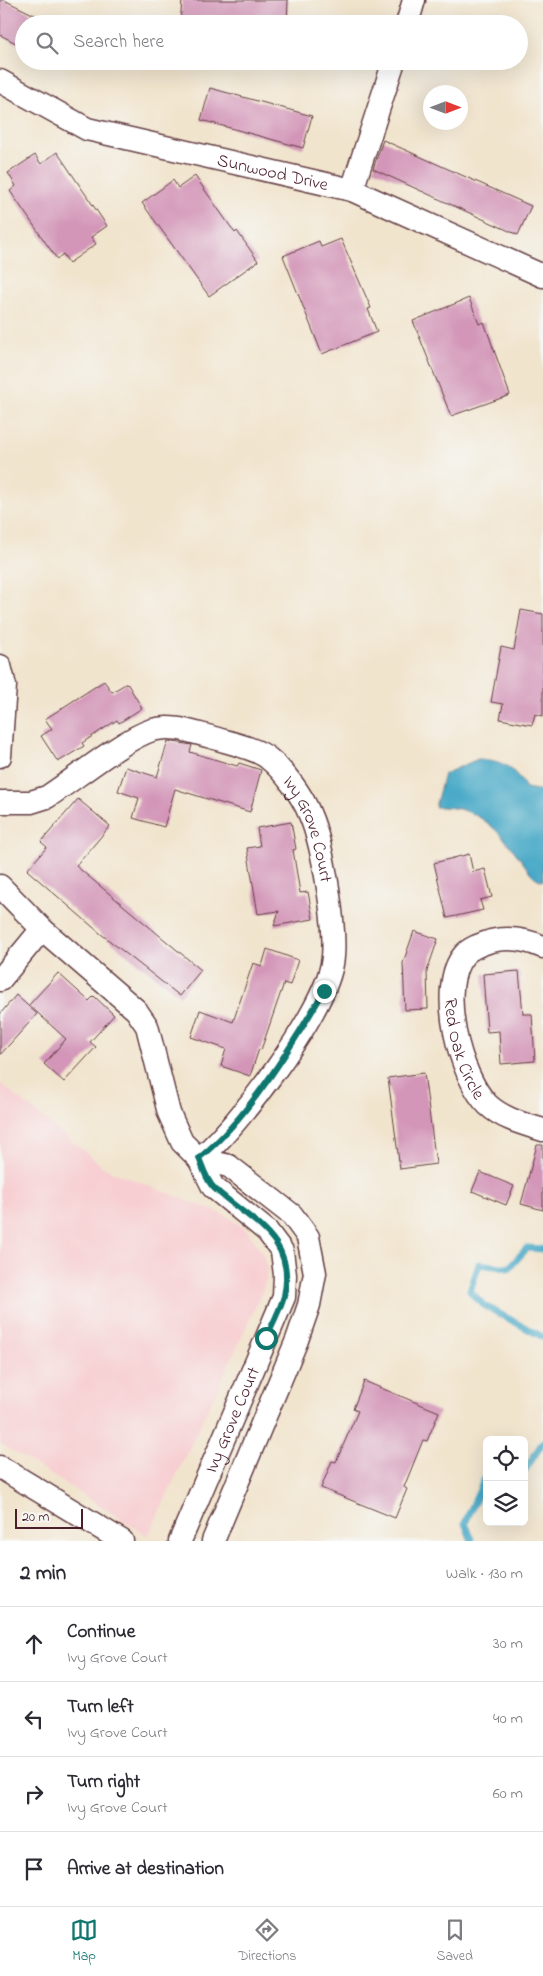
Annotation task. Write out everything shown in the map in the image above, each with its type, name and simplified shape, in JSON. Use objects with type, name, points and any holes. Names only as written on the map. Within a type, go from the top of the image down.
[{"type":"street","points":[[410,15],[414,0]]},
{"type":"street","points":[[352,190],[391,70]]},
{"type":"street","name":"Sunwood Drive","points":[[0,81],[87,129],[352,190],[543,276]]},
{"type":"street","points":[[0,666],[5,686],[0,756]]},
{"type":"street","name":"Ivy Grove Court","points":[[0,802],[31,802],[47,797],[130,741],[151,731],[165,728],[179,729],[226,742],[266,756],[295,788],[310,815],[325,872],[333,933],[332,963],[324,991],[306,1022],[259,1092],[217,1144],[199,1158]]},
{"type":"street","name":"Ivy Grove Court","points":[[0,886],[42,929],[136,1010],[147,1026],[169,1114],[182,1142],[199,1158],[213,1187],[267,1231],[282,1251],[285,1276],[284,1297],[180,1541]]},
{"type":"street","points":[[0,980],[42,929]]},
{"type":"street","name":"Red Oak Circle","points":[[543,948],[535,944],[510,939],[496,940],[472,949],[463,955],[455,973],[452,998],[453,1021],[467,1075],[475,1090],[498,1113],[543,1130]]},
{"type":"street","name":"Ivy Grove Court","points":[[199,1158],[229,1166],[292,1215],[308,1237],[315,1273],[309,1305],[297,1340],[213,1541]]},
{"type":"street","points":[[284,1297],[309,1305]]},
{"type":"street","points":[[0,1467],[122,1541]]},
{"type":"shaded area","points":[[0,1083],[106,1169],[225,1215],[247,1230],[262,1252],[268,1270],[262,1293],[148,1536],[0,1443]]},
{"type":"water","points":[[478,759],[501,763],[517,775],[526,788],[543,791],[543,881],[539,880],[528,870],[504,838],[485,821],[463,810],[450,807],[435,807],[444,774]]},
{"type":"building","points":[[0,0],[4,0],[35,15],[15,15],[15,42],[0,35]]},
{"type":"building","points":[[182,0],[288,0],[287,15],[181,15]]},
{"type":"building","points":[[210,88],[312,116],[303,148],[201,120]]},
{"type":"building","points":[[383,140],[531,206],[518,235],[373,169]]},
{"type":"building","points":[[57,152],[107,226],[91,237],[96,244],[69,263],[63,254],[57,259],[10,191],[16,186],[8,173],[35,155],[41,164]]},
{"type":"building","points":[[195,176],[235,233],[237,231],[258,261],[209,296],[142,203],[173,180],[178,188]]},
{"type":"building","points":[[341,239],[371,308],[368,309],[377,332],[322,354],[283,256],[319,241],[321,247]]},
{"type":"building","points":[[469,298],[479,324],[484,322],[510,395],[451,416],[413,321]]},
{"type":"building","points":[[521,610],[543,614],[543,716],[535,714],[532,725],[500,719],[503,704],[491,702],[501,647],[514,650]]},
{"type":"building","points":[[104,681],[112,692],[127,683],[142,708],[119,723],[117,720],[82,743],[84,746],[58,762],[41,736],[52,729],[45,719]]},
{"type":"building","points":[[168,741],[192,745],[190,752],[237,766],[239,763],[261,770],[250,812],[175,789],[164,827],[133,818],[139,798],[118,791],[126,767],[157,777]]},
{"type":"building","points":[[78,799],[110,826],[76,866],[201,970],[180,996],[101,934],[27,870],[47,847],[41,842]]},
{"type":"building","points":[[291,822],[296,849],[293,850],[300,893],[308,892],[313,919],[274,926],[279,911],[258,914],[247,848],[260,846],[257,828]]},
{"type":"building","points":[[469,854],[473,872],[485,869],[492,897],[480,900],[483,910],[447,918],[434,863]]},
{"type":"building","points":[[414,931],[438,939],[427,971],[428,1009],[405,1010],[403,963]]},
{"type":"building","points":[[267,949],[298,960],[290,985],[284,983],[250,1076],[221,1066],[226,1049],[191,1037],[200,1010],[233,1022],[253,963],[262,966]]},
{"type":"building","points":[[519,971],[523,1014],[532,1014],[535,1061],[501,1064],[499,1031],[487,1032],[483,974]]},
{"type":"building","points":[[58,973],[89,1001],[94,996],[114,1015],[90,1042],[96,1047],[64,1082],[44,1064],[66,1039],[29,1005]]},
{"type":"building","points":[[16,995],[37,1014],[0,1055],[0,1014]]},
{"type":"building","points":[[424,1073],[436,1164],[400,1169],[388,1078]]},
{"type":"building","points":[[537,1145],[543,1145],[543,1210],[521,1204]]},
{"type":"building","points":[[480,1172],[514,1186],[506,1205],[472,1191]]},
{"type":"building","points":[[364,1381],[439,1412],[427,1441],[423,1440],[404,1487],[407,1489],[395,1518],[321,1488],[332,1461],[336,1462],[358,1411],[353,1409]]},
{"type":"waterway","points":[[543,1249],[527,1248],[509,1268],[479,1264],[470,1291],[483,1305],[543,1337]]},
{"type":"waterway","points":[[528,1466],[543,1442]]},
{"type":"waterway","points":[[472,1541],[465,1523],[484,1481]]},
{"type":"route","points":[[266,1338],[284,1297],[285,1276],[282,1251],[267,1231],[245,1211],[213,1187],[199,1158],[217,1144],[259,1092],[306,1022],[324,991]]}]
